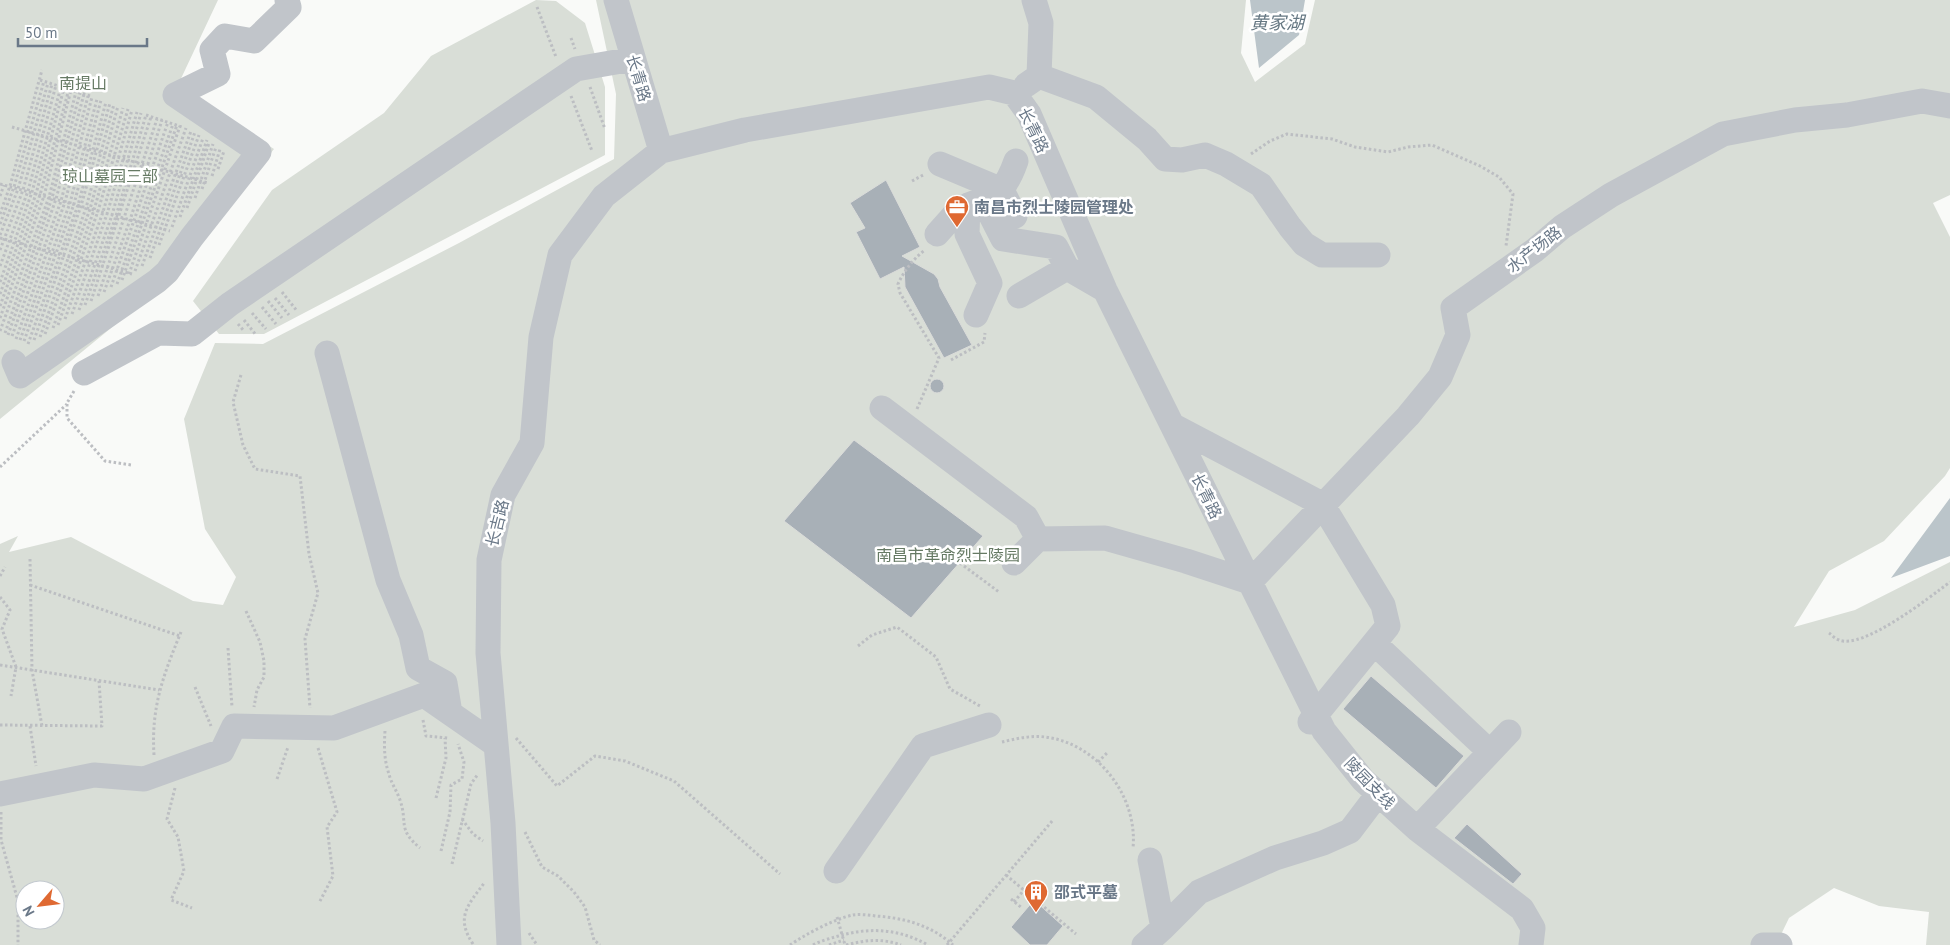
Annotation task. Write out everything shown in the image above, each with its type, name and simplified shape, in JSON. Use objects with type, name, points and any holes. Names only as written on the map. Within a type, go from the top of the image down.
[{"type":"street","points":[[52,337],[146,278],[167,272],[182,234],[230,189],[259,152],[211,131],[175,95],[218,74],[212,50],[225,36],[254,41],[289,7],[287,0]]},
{"type":"street","name":"长青路","points":[[616,0],[661,151],[744,130],[989,87],[1014,93],[1029,114],[1105,290],[1250,582]]},
{"type":"street","points":[[1034,0],[1041,23],[1039,76]]},
{"type":"street","points":[[84,373],[158,333],[192,334],[230,304],[576,70],[633,59]]},
{"type":"street","points":[[1014,93],[1039,76]]},
{"type":"street","points":[[1039,76],[1096,97],[1147,139],[1165,159],[1182,160],[1205,155],[1261,185],[1290,228],[1304,244],[1322,255],[1378,254]]},
{"type":"street","name":"水产场路","points":[[1250,582],[1322,504],[1408,416],[1440,377],[1458,335],[1453,308],[1535,250],[1562,227],[1611,195],[1723,134],[1795,120],[1847,115],[1922,101],[1950,106]]},
{"type":"street","name":"长吉路","points":[[509,945],[503,822],[488,654],[488,560],[503,495],[532,443],[541,337],[560,255],[604,196],[661,151]]},
{"type":"street","points":[[937,234],[952,216],[1008,182],[1016,161]]},
{"type":"street","points":[[940,164],[984,198],[1015,216]]},
{"type":"street","points":[[984,198],[1003,239],[1056,248],[1067,268],[1105,290]]},
{"type":"street","points":[[976,315],[990,283],[966,234],[984,198]]},
{"type":"street","points":[[1019,296],[1067,268]]},
{"type":"street","points":[[327,353],[388,580],[411,635],[418,668],[446,683],[445,721]]},
{"type":"street","points":[[882,408],[1026,517],[1038,539]]},
{"type":"street","points":[[1172,425],[1322,504],[1383,605],[1388,626],[1374,643],[1348,683],[1313,719]]},
{"type":"street","points":[[1014,563],[1038,539],[1105,538],[1186,561],[1250,582]]},
{"type":"street","name":"陵园支线","points":[[1250,582],[1313,719],[1362,780],[1418,829],[1522,909],[1533,928],[1531,945]]},
{"type":"street","points":[[1374,643],[1395,676],[1456,721],[1490,752]]},
{"type":"street","points":[[1,794],[94,775],[144,779],[222,751],[238,727],[334,728],[424,695],[445,721],[496,745]]},
{"type":"street","points":[[836,871],[923,746],[991,725]]},
{"type":"street","points":[[1418,829],[1457,781],[1490,752],[1509,732]]},
{"type":"street","points":[[1144,945],[1199,892],[1275,858],[1324,843],[1350,831],[1378,794]]},
{"type":"street","points":[[1141,857],[1163,928]]},
{"type":"street","points":[[1763,945],[1780,945]]},
{"type":"path","points":[[0,331],[34,193],[42,136],[46,82],[42,70]]},
{"type":"path","points":[[46,82],[193,131],[211,131]]},
{"type":"path","points":[[0,250],[1,238],[28,132],[46,82]]},
{"type":"path","points":[[0,214],[42,136],[64,88]]},
{"type":"path","points":[[0,318],[22,244],[34,193],[42,136],[64,88]]},
{"type":"path","points":[[0,266],[9,241],[34,193],[56,140],[64,88]]},
{"type":"path","points":[[52,337],[39,249],[67,143],[84,94]]},
{"type":"path","points":[[0,282],[52,198],[67,143],[84,94]]},
{"type":"path","points":[[52,337],[65,256],[66,202],[77,146],[84,94]]},
{"type":"path","points":[[52,337],[65,256],[84,207],[94,151],[99,99]]},
{"type":"path","points":[[52,337],[65,256],[84,207],[94,151],[112,104]]},
{"type":"path","points":[[52,337],[65,256],[84,207],[94,151],[112,104]]},
{"type":"path","points":[[52,337],[65,256],[84,207],[111,156],[126,108]]},
{"type":"path","points":[[52,337],[90,263],[119,158],[137,112]]},
{"type":"path","points":[[52,337],[101,266],[116,216],[137,112]]},
{"type":"path","points":[[105,213],[146,115]]},
{"type":"path","points":[[52,337],[116,216],[137,163],[151,117]]},
{"type":"path","points":[[110,268],[157,119]]},
{"type":"path","points":[[52,337],[110,268],[130,220],[162,120]]},
{"type":"path","points":[[52,337],[123,272],[134,221],[168,122]]},
{"type":"path","points":[[52,337],[123,272],[143,224],[177,125]]},
{"type":"path","points":[[52,337],[123,272],[143,224],[177,125]]},
{"type":"path","points":[[12,128],[230,189]]},
{"type":"path","points":[[146,278],[144,277],[155,227],[170,173],[186,128]]},
{"type":"path","points":[[146,278],[138,276],[193,131]]},
{"type":"path","points":[[52,337],[146,278],[184,176],[211,131]]},
{"type":"path","points":[[182,234],[211,131]]},
{"type":"path","points":[[182,234],[174,232],[197,180],[212,136],[211,131]]},
{"type":"path","points":[[199,200],[197,180],[211,131]]},
{"type":"path","points":[[1232,168],[1270,141],[1287,134],[1332,139],[1355,147],[1388,152],[1408,147],[1432,146],[1499,176],[1513,194],[1511,216],[1506,234],[1506,253],[1510,268]]},
{"type":"path","points":[[52,337],[39,249],[61,201],[77,146]]},
{"type":"path","points":[[0,196],[1,184],[182,234]]},
{"type":"path","points":[[0,224],[14,187]]},
{"type":"path","points":[[1,238],[34,193]]},
{"type":"path","points":[[167,239],[182,234]]},
{"type":"path","points":[[908,427],[939,358],[900,293],[898,284],[902,274],[930,246],[937,234]]},
{"type":"path","points":[[1,238],[146,278]]},
{"type":"path","points":[[0,294],[22,244]]},
{"type":"path","points":[[0,306],[22,244]]},
{"type":"path","points":[[52,337],[65,256]]},
{"type":"path","points":[[52,337],[90,263]]},
{"type":"path","points":[[52,337],[101,266]]},
{"type":"path","points":[[52,337],[123,272]]},
{"type":"path","points":[[951,360],[984,342],[985,331],[976,315]]},
{"type":"path","points":[[0,467],[67,403],[84,373]]},
{"type":"path","points":[[241,375],[233,402],[243,445],[255,469],[300,476],[309,554],[318,593],[305,639],[303,727],[277,779]]},
{"type":"path","points":[[67,403],[67,418],[105,461],[130,465]]},
{"type":"path","points":[[30,559],[32,670],[42,726]]},
{"type":"path","points":[[960,562],[999,592]]},
{"type":"path","points":[[0,576],[6,567]]},
{"type":"path","points":[[1829,634],[1840,641],[1852,640],[1869,634],[1887,626],[1950,582]]},
{"type":"path","points":[[30,585],[181,634],[159,690],[153,731],[155,775]]},
{"type":"path","points":[[0,597],[10,610],[2,624],[2,630],[16,667],[11,696]]},
{"type":"path","points":[[238,727],[254,713],[256,690],[264,677],[264,661],[260,642],[246,611]]},
{"type":"path","points":[[858,646],[872,635],[897,627],[936,657],[950,689],[991,725],[1063,741],[1088,754],[1116,782],[1126,802],[1141,857]]},
{"type":"path","points":[[228,648],[238,727]]},
{"type":"path","points":[[0,665],[159,690]]},
{"type":"path","points":[[0,725],[102,726],[99,680]]},
{"type":"path","points":[[195,687],[222,751]]},
{"type":"path","points":[[386,708],[384,748],[388,774],[400,801],[404,828],[409,838],[420,848]]},
{"type":"path","points":[[494,720],[513,734],[557,786],[596,756],[625,761],[674,781],[780,874]]},
{"type":"path","points":[[436,798],[446,758],[445,721]]},
{"type":"path","points":[[30,726],[38,786]]},
{"type":"path","points":[[303,727],[328,774],[337,812],[327,827],[333,876],[320,903]]},
{"type":"path","points":[[441,851],[450,812],[451,785],[462,780],[464,762],[456,739]]},
{"type":"path","points":[[1098,762],[1108,752]]},
{"type":"path","points":[[181,766],[167,819],[178,837],[184,872],[171,900],[192,908]]},
{"type":"path","points":[[452,864],[471,784],[481,770]]},
{"type":"path","points":[[1,794],[1,840],[18,901],[18,945]]},
{"type":"path","points":[[462,819],[473,834],[487,845]]},
{"type":"path","points":[[948,943],[1053,820]]},
{"type":"path","points":[[473,944],[465,932],[465,911],[485,882],[487,874]]},
{"type":"path","points":[[1006,875],[1076,934]]},
{"type":"path","points":[[1022,908],[1013,901],[1024,890]]},
{"type":"path","points":[[790,945],[838,919],[853,915],[912,921],[928,928],[953,945]]},
{"type":"path","points":[[838,919],[846,945],[874,940],[901,945]]},
{"type":"path","points":[[813,945],[858,931],[880,930],[905,934],[928,945]]},
{"type":"path","points":[[829,945],[844,940]]},
{"type":"green space","name":"琼山墓园三部","points":[[0,0],[218,0],[177,87],[274,149],[166,283],[0,419]]},
{"type":"green space","points":[[536,0],[556,1],[585,23],[605,87],[605,155],[264,334],[219,334],[193,301],[272,190],[384,113],[431,56]]},
{"type":"green space","name":"南昌市革命烈士陵园","points":[[596,0],[1246,0],[1241,53],[1255,82],[1305,44],[1315,0],[1950,0],[1950,195],[1933,203],[1950,237],[1950,468],[1945,476],[1884,541],[1829,571],[1794,627],[1855,610],[1950,562],[1950,945],[1926,945],[1929,912],[1879,906],[1834,888],[1789,918],[1776,945],[0,945],[0,544],[18,536],[9,552],[71,537],[193,601],[223,605],[236,577],[205,529],[184,419],[215,343],[263,344],[459,243],[614,159],[616,94]]},
{"type":"water","name":"黄家湖","points":[[1250,0],[1305,0],[1299,35],[1259,68]]},
{"type":"water","points":[[1950,498],[1950,556],[1891,578]]},
{"type":"building","points":[[886,180],[920,247],[902,256],[934,274],[938,279],[940,287],[972,345],[944,358],[905,287],[904,267],[880,279],[856,232],[865,228],[850,203]]},
{"type":"building","points":[[934,379],[940,379],[944,386],[940,393],[934,393],[930,389],[930,383]]},
{"type":"building","points":[[854,440],[983,536],[911,618],[784,521]]},
{"type":"building","points":[[1371,676],[1464,756],[1436,788],[1343,709]]},
{"type":"building","points":[[1467,824],[1522,874],[1513,884],[1454,838]]},
{"type":"building","name":"邵式平墓","points":[[1034,900],[1063,926],[1047,945],[1030,945],[1011,927]]},
{"type":"place","name":"南昌市烈士陵园管理处","points":[[957,228]]},
{"type":"place","name":"邵式平墓","points":[[1036,913]]},
{"type":"park label","name":"南提山","points":[[83,83]]}]
